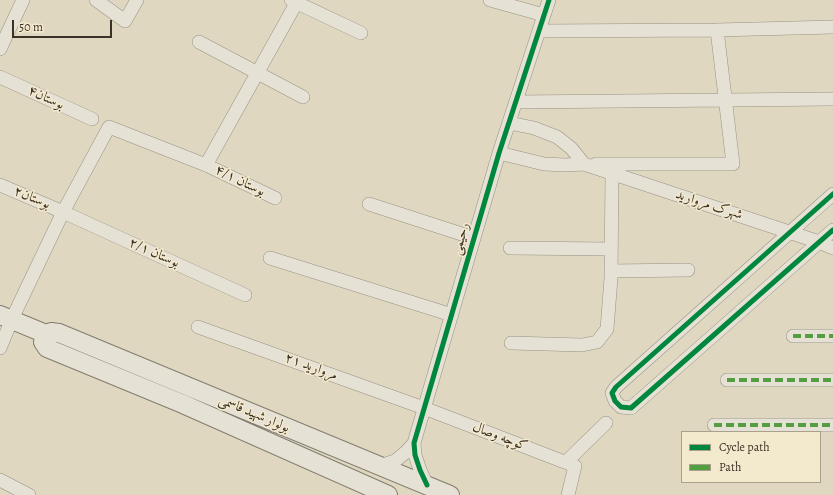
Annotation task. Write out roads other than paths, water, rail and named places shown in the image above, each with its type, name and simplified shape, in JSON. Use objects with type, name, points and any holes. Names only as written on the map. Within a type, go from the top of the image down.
[{"type":"main road","name":"بولوار شهید قاسمی","points":[[6,317],[184,404],[385,494]]},
{"type":"main road","name":"بولوار شهید قاسمی","points":[[50,338],[380,466],[450,495]]},
{"type":"street","points":[[0,49],[23,0]]},
{"type":"street","points":[[96,0],[125,21],[137,0]]},
{"type":"street","points":[[490,0],[544,16]]},
{"type":"street","name":"رحیمی","points":[[427,485],[415,455],[414,443],[499,153],[548,0]]},
{"type":"street","points":[[206,165],[295,1],[361,33]]},
{"type":"street","points":[[539,31],[717,30],[833,27]]},
{"type":"street","points":[[509,123],[534,128],[557,137],[571,148],[584,164],[733,164],[717,30]]},
{"type":"street","points":[[199,42],[303,97]]},
{"type":"street","name":"بوستان۴","points":[[0,77],[92,119]]},
{"type":"street","points":[[516,102],[833,99]]},
{"type":"street","name":"بوستان ۴/۱","points":[[63,212],[109,127],[206,165],[275,198]]},
{"type":"street","name":"شهرک مروارید","points":[[499,153],[544,164],[584,164],[790,232],[833,248]]},
{"type":"street","points":[[510,343],[582,345],[597,342],[607,329],[611,271],[612,173]]},
{"type":"street","name":"بوستان۲","points":[[0,185],[63,212]]},
{"type":"street","points":[[833,194],[616,387],[612,393],[614,401],[621,407],[631,408],[833,230]]},
{"type":"street","points":[[369,204],[474,238]]},
{"type":"street","points":[[0,348],[6,317],[63,212]]},
{"type":"street","name":"بوستان ۲/۱","points":[[63,212],[245,295]]},
{"type":"street","points":[[510,248],[611,249]]},
{"type":"street","points":[[270,258],[452,315]]},
{"type":"street","points":[[611,271],[688,270]]},
{"type":"street","name":"مروارید ۲۱","points":[[198,326],[424,408]]},
{"type":"street","points":[[793,336],[833,336]]},
{"type":"street","points":[[727,380],[833,380]]},
{"type":"street","name":"کوچه وصال","points":[[424,408],[571,464]]},
{"type":"street","points":[[568,495],[571,464],[606,423]]},
{"type":"street","points":[[714,425],[833,425]]},
{"type":"street","points":[[380,466],[395,460],[406,452],[414,443]]},
{"type":"street","points":[[0,480],[29,495]]}]
